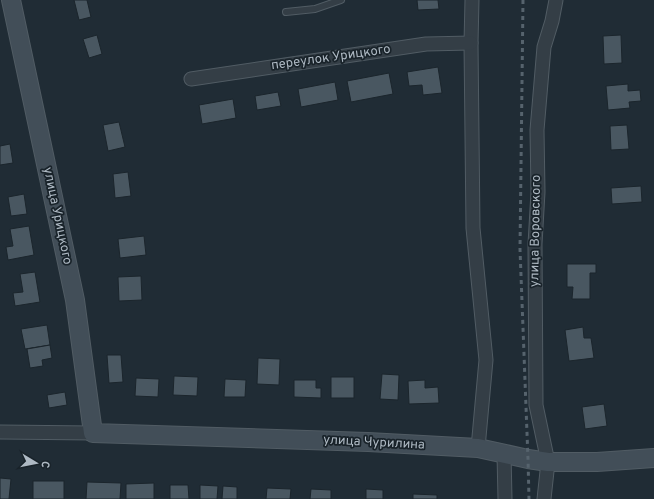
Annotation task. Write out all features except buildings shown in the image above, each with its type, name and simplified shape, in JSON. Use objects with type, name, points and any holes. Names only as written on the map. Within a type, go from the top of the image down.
[{"type":"street","name":"улица Урицкого","points":[[11,0],[75,300],[93,433]]},
{"type":"street","points":[[472,0],[473,228],[486,360],[478,448]]},
{"type":"street","name":"улица Воровского","points":[[544,499],[548,462],[536,405],[534,244],[538,192],[537,130],[544,47],[552,21],[556,0]]},
{"type":"street","name":"переулок Урицкого","points":[[191,79],[426,44],[471,43]]},
{"type":"street","points":[[0,432],[93,433]]},
{"type":"street","name":"улица Чурилина","points":[[93,433],[368,442],[478,448],[548,462],[597,462],[654,458]]},
{"type":"street","points":[[504,454],[505,499]]},
{"type":"lane","points":[[286,12],[315,9],[341,0]]},
{"type":"railway","points":[[523,0],[520,249],[529,499]]}]
